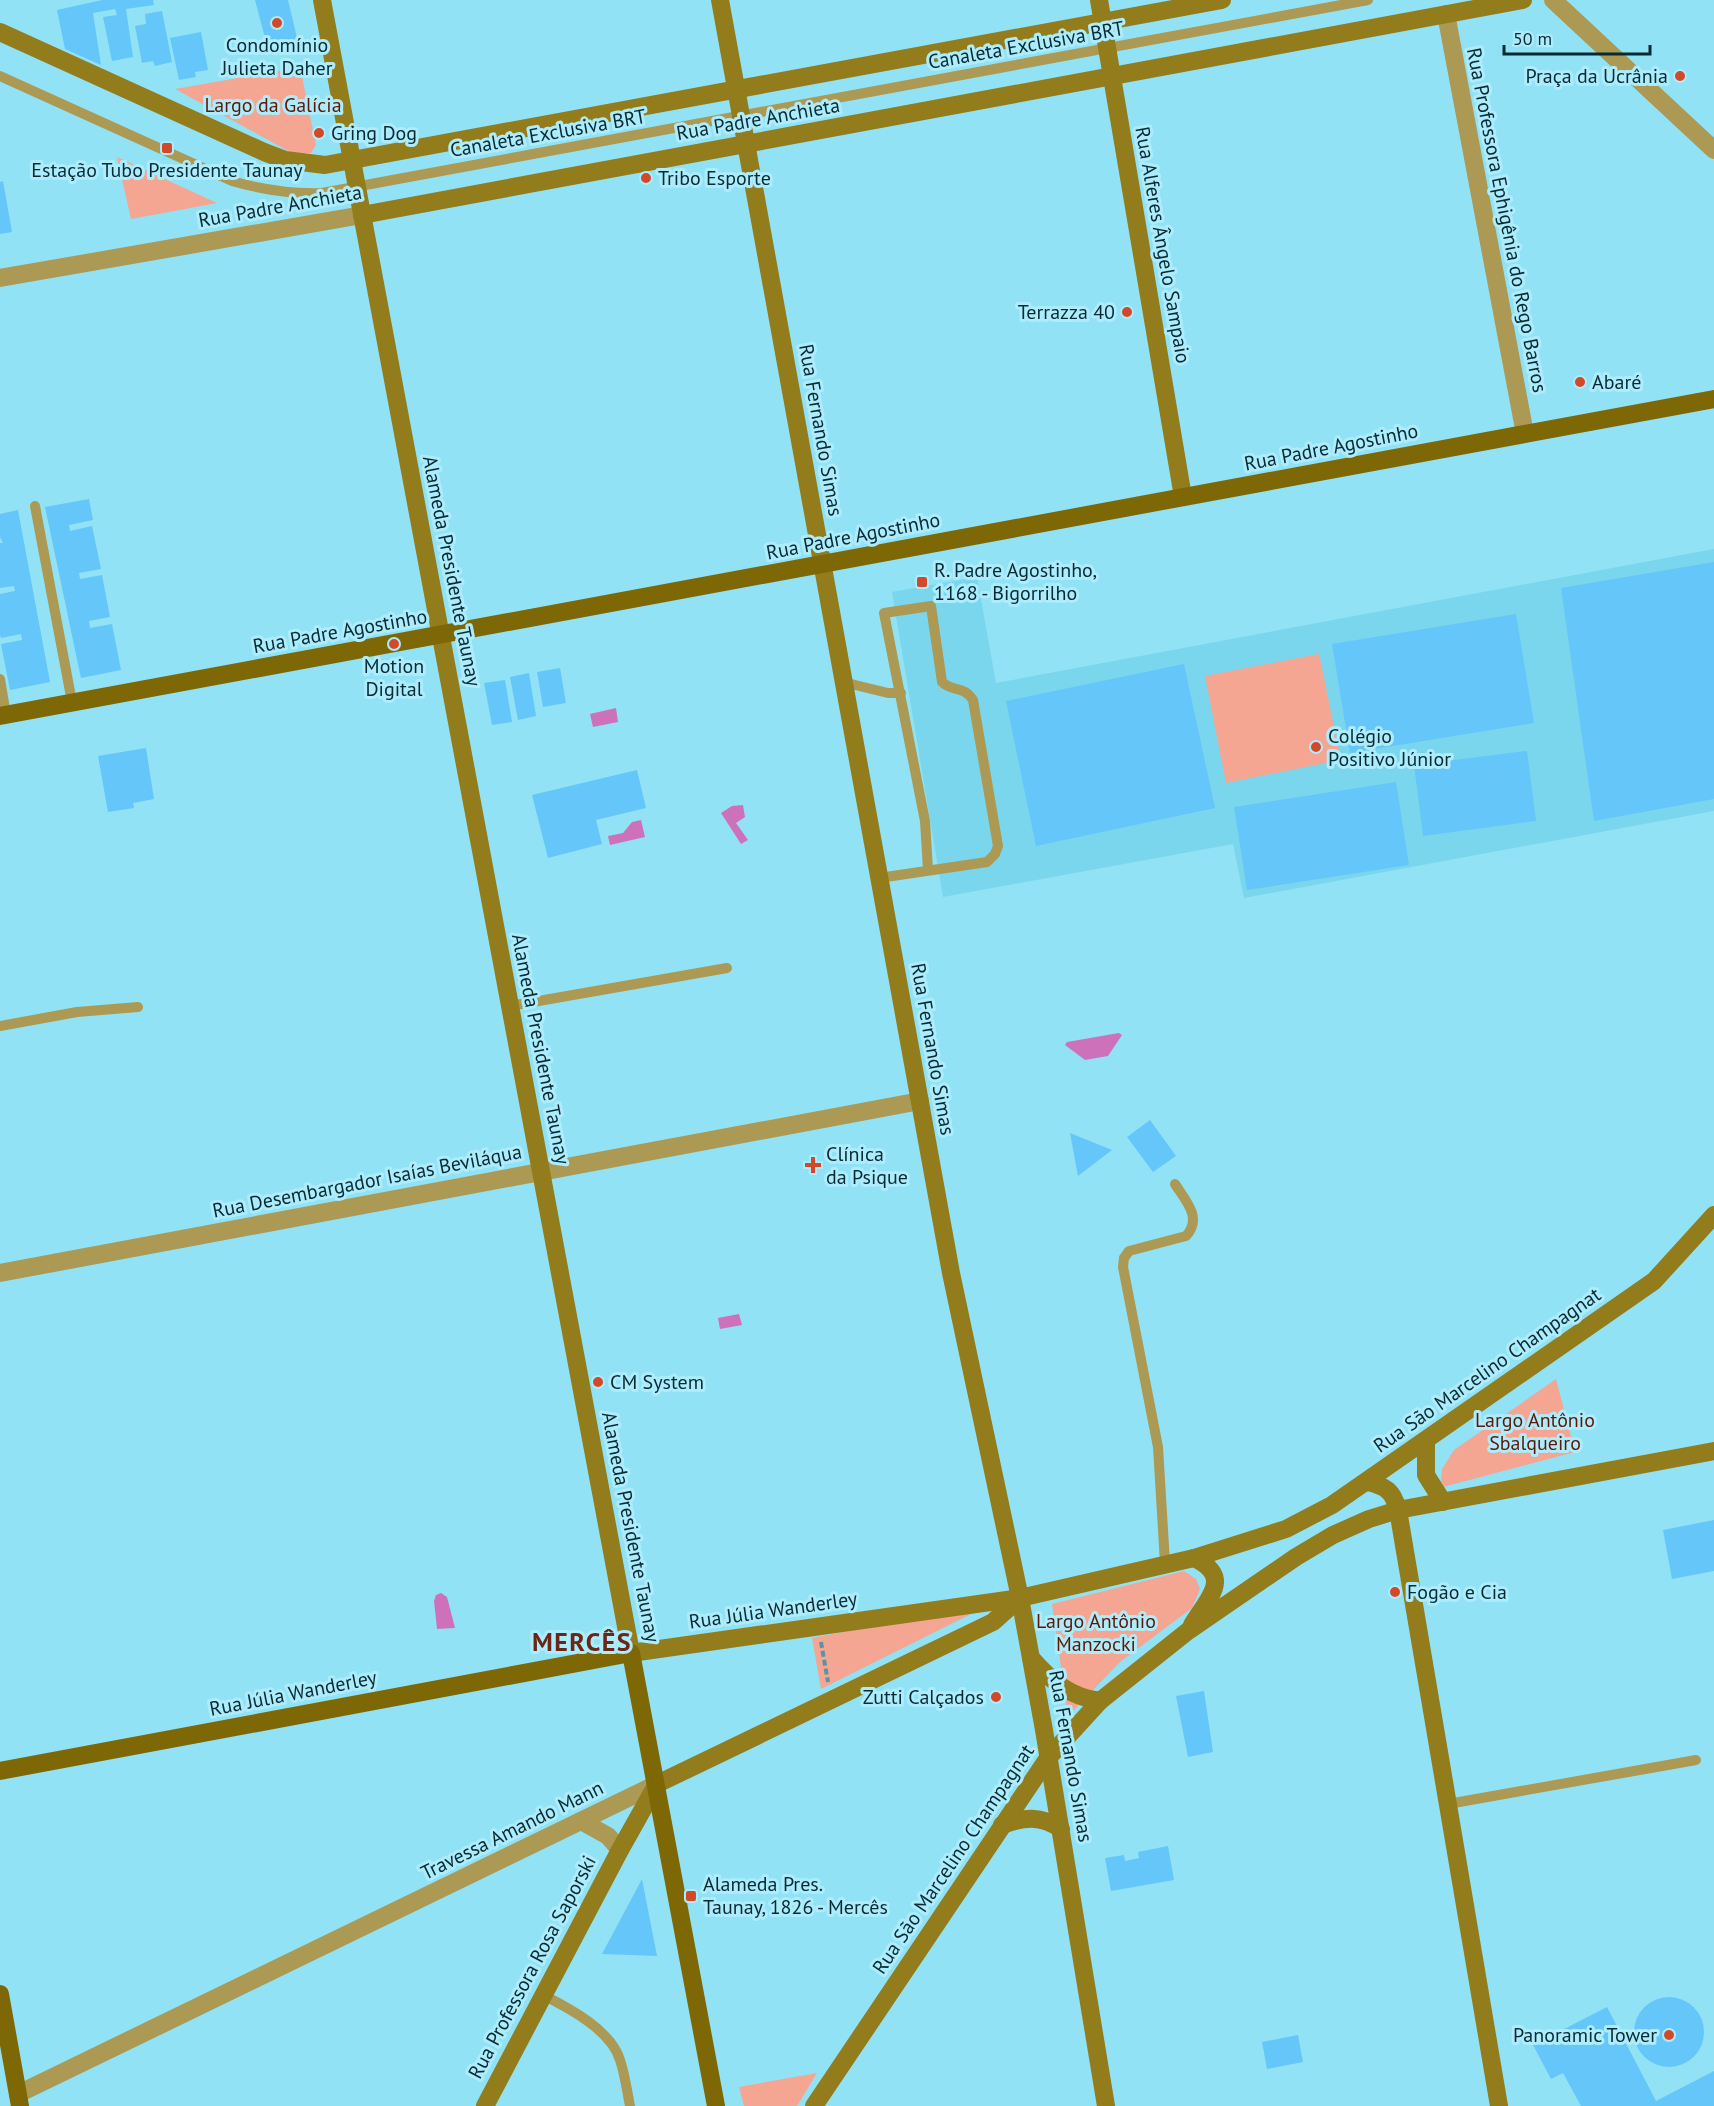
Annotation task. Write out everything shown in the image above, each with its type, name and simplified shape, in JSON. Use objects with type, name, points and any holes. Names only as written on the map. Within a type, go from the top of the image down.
[{"type":"main road","name":"Alameda Presidente Taunay","points":[[322,0],[716,2106]]},
{"type":"main road","name":"Rua Fernando Simas","points":[[720,0],[951,1273],[1031,1658],[1106,2106]]},
{"type":"main road","name":"Rua Alferes Ângelo Sampaio","points":[[1099,0],[1183,497]]},
{"type":"main road","name":"Rua Padre Anchieta","points":[[0,32],[285,160],[325,165],[352,162],[1222,0]]},
{"type":"main road","name":"Rua Padre Anchieta","points":[[362,215],[1523,0]]},
{"type":"main road","name":"Rua Padre Agostinho","points":[[3,715],[1714,399]]},
{"type":"main road","name":"Rua São Marcelino Champagnat","points":[[1266,1535],[1308,1520],[1426,1441],[1654,1281],[1714,1215]]},
{"type":"main road","points":[[1426,1441],[1426,1475],[1443,1502]]},
{"type":"main road","points":[[1398,1510],[1714,1451]]},
{"type":"main road","points":[[1366,1482],[1383,1486],[1394,1495],[1398,1510],[1499,2106]]},
{"type":"main road","name":"Rua São Marcelino Champagnat","points":[[814,2106],[1048,1758],[1100,1701],[1188,1631],[1261,1580],[1333,1535],[1369,1519],[1398,1510]]},
{"type":"main road","name":"Rua Júlia Wanderley","points":[[0,1771],[632,1653],[1020,1598],[1194,1558],[1266,1535]]},
{"type":"main road","points":[[1188,1631],[1216,1584],[1216,1574],[1210,1566],[1194,1558]]},
{"type":"main road","name":"Travessa Amando Mann","points":[[657,1784],[993,1622],[1020,1598]]},
{"type":"main road","points":[[1031,1658],[1067,1691],[1087,1699],[1100,1701]]},
{"type":"main road","name":"Rua Professora Rosa Saporski","points":[[485,2106],[657,1784]]},
{"type":"main road","points":[[1002,1825],[1024,1818],[1033,1818],[1052,1823],[1061,1829]]},
{"type":"main road","points":[[0,1994],[19,2100]]},
{"type":"street","points":[[1553,0],[1714,150]]},
{"type":"street","name":"Rua Professora Ephigênia do Rego Barros","points":[[1446,14],[1525,434]]},
{"type":"street","name":"Rua Padre Anchieta","points":[[0,278],[362,215]]},
{"type":"street","name":"Rua Desembargador Isaías Beviláqua","points":[[0,1273],[920,1101]]},
{"type":"street","name":"Travessa Amando Mann","points":[[19,2100],[657,1784]]},
{"type":"street","name":"Rua Professora Rosa Saporski","points":[[581,1821],[608,1836],[620,1850]]},
{"type":"lane","name":"Canaleta Exclusiva BRT","points":[[0,76],[202,168],[257,189],[289,194],[357,187],[1368,0]]},
{"type":"lane","points":[[35,506],[72,702]]},
{"type":"lane","points":[[879,878],[987,862],[995,854],[998,846],[973,700],[968,692],[946,686],[942,682],[931,606],[884,613],[925,821],[928,870]]},
{"type":"lane","points":[[0,679],[3,715]]},
{"type":"lane","points":[[843,681],[882,692],[901,693]]},
{"type":"lane","points":[[510,1006],[726,969]]},
{"type":"lane","points":[[0,1026],[77,1012],[138,1007]]},
{"type":"lane","points":[[1165,1563],[1158,1447],[1123,1267],[1124,1258],[1129,1251],[1186,1236],[1192,1229],[1194,1220],[1192,1210],[1175,1184]]},
{"type":"lane","points":[[1448,1804],[1695,1760]]},
{"type":"lane","points":[[543,1995],[585,2018],[612,2047],[620,2058],[630,2106]]},
{"type":"path","points":[[818,1627],[831,1700]]},
{"type":"shaded area","name":"Colégio Positivo Júnior","points":[[1714,549],[1714,811],[1244,898],[1233,844],[943,897],[892,592],[977,577],[996,683]]},
{"type":"shaded area","points":[[616,708],[618,722],[593,727],[590,714]]},
{"type":"shaded area","points":[[743,805],[745,817],[736,823],[748,840],[741,844],[721,813],[732,806]]},
{"type":"shaded area","points":[[641,820],[645,837],[610,845],[608,836],[623,833],[632,822]]},
{"type":"shaded area","points":[[1119,1033],[1122,1035],[1108,1056],[1085,1060],[1065,1045],[1067,1042]]},
{"type":"shaded area","points":[[739,1314],[742,1325],[720,1329],[718,1318]]},
{"type":"shaded area","points":[[441,1593],[447,1597],[455,1628],[437,1629],[434,1601],[436,1595]]},
{"type":"green space","name":"Largo da Galícia","points":[[300,67],[316,145],[311,153],[292,153],[175,89]]},
{"type":"green space","points":[[117,157],[217,203],[131,219]]},
{"type":"green space","points":[[1319,654],[1341,760],[1226,783],[1205,676]]},
{"type":"green space","name":"Largo Antônio Sbalqueiro","points":[[1556,1379],[1575,1452],[1443,1487],[1442,1469],[1454,1450]]},
{"type":"green space","name":"Largo Antônio Manzocki","points":[[1184,1571],[1196,1579],[1200,1589],[1192,1608],[1120,1662],[1068,1716],[1052,1604]]},
{"type":"green space","points":[[991,1604],[821,1689],[812,1638]]},
{"type":"green space","points":[[817,2073],[797,2106],[744,2106],[739,2087]]},
{"type":"building","points":[[102,0],[153,0],[154,5],[126,9],[133,57],[112,61],[103,17],[117,15],[115,9],[93,13],[101,65],[65,49],[57,10]]},
{"type":"building","name":"Condomínio Julieta Daher","points":[[255,0],[288,0],[299,46],[269,53]]},
{"type":"building","points":[[162,11],[172,62],[155,66],[153,61],[142,63],[135,26],[146,24],[145,14]]},
{"type":"building","points":[[201,32],[208,70],[195,72],[196,77],[179,80],[170,38]]},
{"type":"building","points":[[3,181],[12,232],[0,234],[0,182]]},
{"type":"building","points":[[89,499],[93,520],[69,525],[70,531],[92,526],[101,569],[79,573],[80,579],[102,575],[110,617],[89,621],[90,628],[112,624],[121,670],[81,678],[45,507]]},
{"type":"building","points":[[18,510],[50,682],[10,690],[1,644],[22,640],[21,634],[1,638],[0,635],[0,594],[15,591],[14,586],[0,588],[0,543],[3,543],[0,537],[0,514]]},
{"type":"building","points":[[1714,562],[1714,799],[1594,821],[1561,588]]},
{"type":"building","points":[[1516,614],[1534,723],[1350,753],[1332,644]]},
{"type":"building","points":[[1184,664],[1215,808],[1036,846],[1006,701]]},
{"type":"building","points":[[560,668],[566,703],[543,707],[537,672]]},
{"type":"building","points":[[529,673],[536,716],[518,720],[510,677]]},
{"type":"building","points":[[505,680],[512,722],[492,725],[484,683]]},
{"type":"building","points":[[146,748],[154,799],[133,803],[134,808],[108,812],[98,756]]},
{"type":"building","points":[[1527,751],[1536,821],[1423,836],[1414,765]]},
{"type":"building","points":[[637,770],[646,808],[596,820],[602,844],[548,858],[532,795]]},
{"type":"building","points":[[1396,782],[1409,865],[1247,890],[1234,807]]},
{"type":"building","points":[[1150,1120],[1176,1156],[1153,1172],[1127,1137]]},
{"type":"building","points":[[1070,1133],[1112,1150],[1078,1176]]},
{"type":"building","points":[[1714,1520],[1714,1571],[1672,1579],[1663,1530]]},
{"type":"building","points":[[1204,1691],[1213,1752],[1188,1757],[1176,1696]]},
{"type":"building","points":[[1168,1846],[1174,1880],[1111,1891],[1105,1858],[1124,1855],[1125,1861],[1139,1858],[1138,1852]]},
{"type":"building","points":[[642,1879],[657,1956],[602,1954]]},
{"type":"building","name":"Panoramic Tower","points":[[1669,1997],[1682,2000],[1694,2007],[1701,2019],[1704,2032],[1701,2045],[1694,2057],[1682,2064],[1669,2067],[1656,2064],[1644,2057],[1637,2045],[1634,2032],[1637,2019],[1644,2007],[1656,2000]]},
{"type":"building","points":[[1607,2007],[1656,2101],[1714,2071],[1714,2106],[1581,2106],[1563,2073],[1551,2079],[1533,2045]]},
{"type":"building","points":[[1298,2035],[1303,2062],[1267,2069],[1262,2042]]},
{"type":"place","name":"Condomínio Julieta Daher","points":[[277,23]]},
{"type":"place","name":"Praça da Ucrânia","points":[[1680,76]]},
{"type":"place","name":"Gring Dog","points":[[319,133]]},
{"type":"place","name":"Estação Tubo Presidente Taunay","points":[[167,148]]},
{"type":"place","name":"Tribo Esporte","points":[[646,178]]},
{"type":"place","name":"Terrazza 40","points":[[1127,312]]},
{"type":"place","name":"Abaré","points":[[1580,382]]},
{"type":"place","name":"R. Padre Agostinho, 1168 - Bigorrilho","points":[[922,582]]},
{"type":"place","name":"Motion Digital","points":[[394,644]]},
{"type":"place","name":"Colégio Positivo Júnior","points":[[1316,747]]},
{"type":"place","name":"Clínica da Psique","points":[[813,1165]]},
{"type":"place","name":"CM System","points":[[598,1382]]},
{"type":"place","name":"Fogão e Cia","points":[[1395,1592]]},
{"type":"place","name":"Zutti Calçados","points":[[996,1697]]},
{"type":"place","name":"Alameda Pres. Taunay, 1826 - Mercês","points":[[691,1896]]},
{"type":"place","name":"Panoramic Tower","points":[[1669,2035]]},
{"type":"district","name":"MERCÊS","points":[[582,1642]]}]
